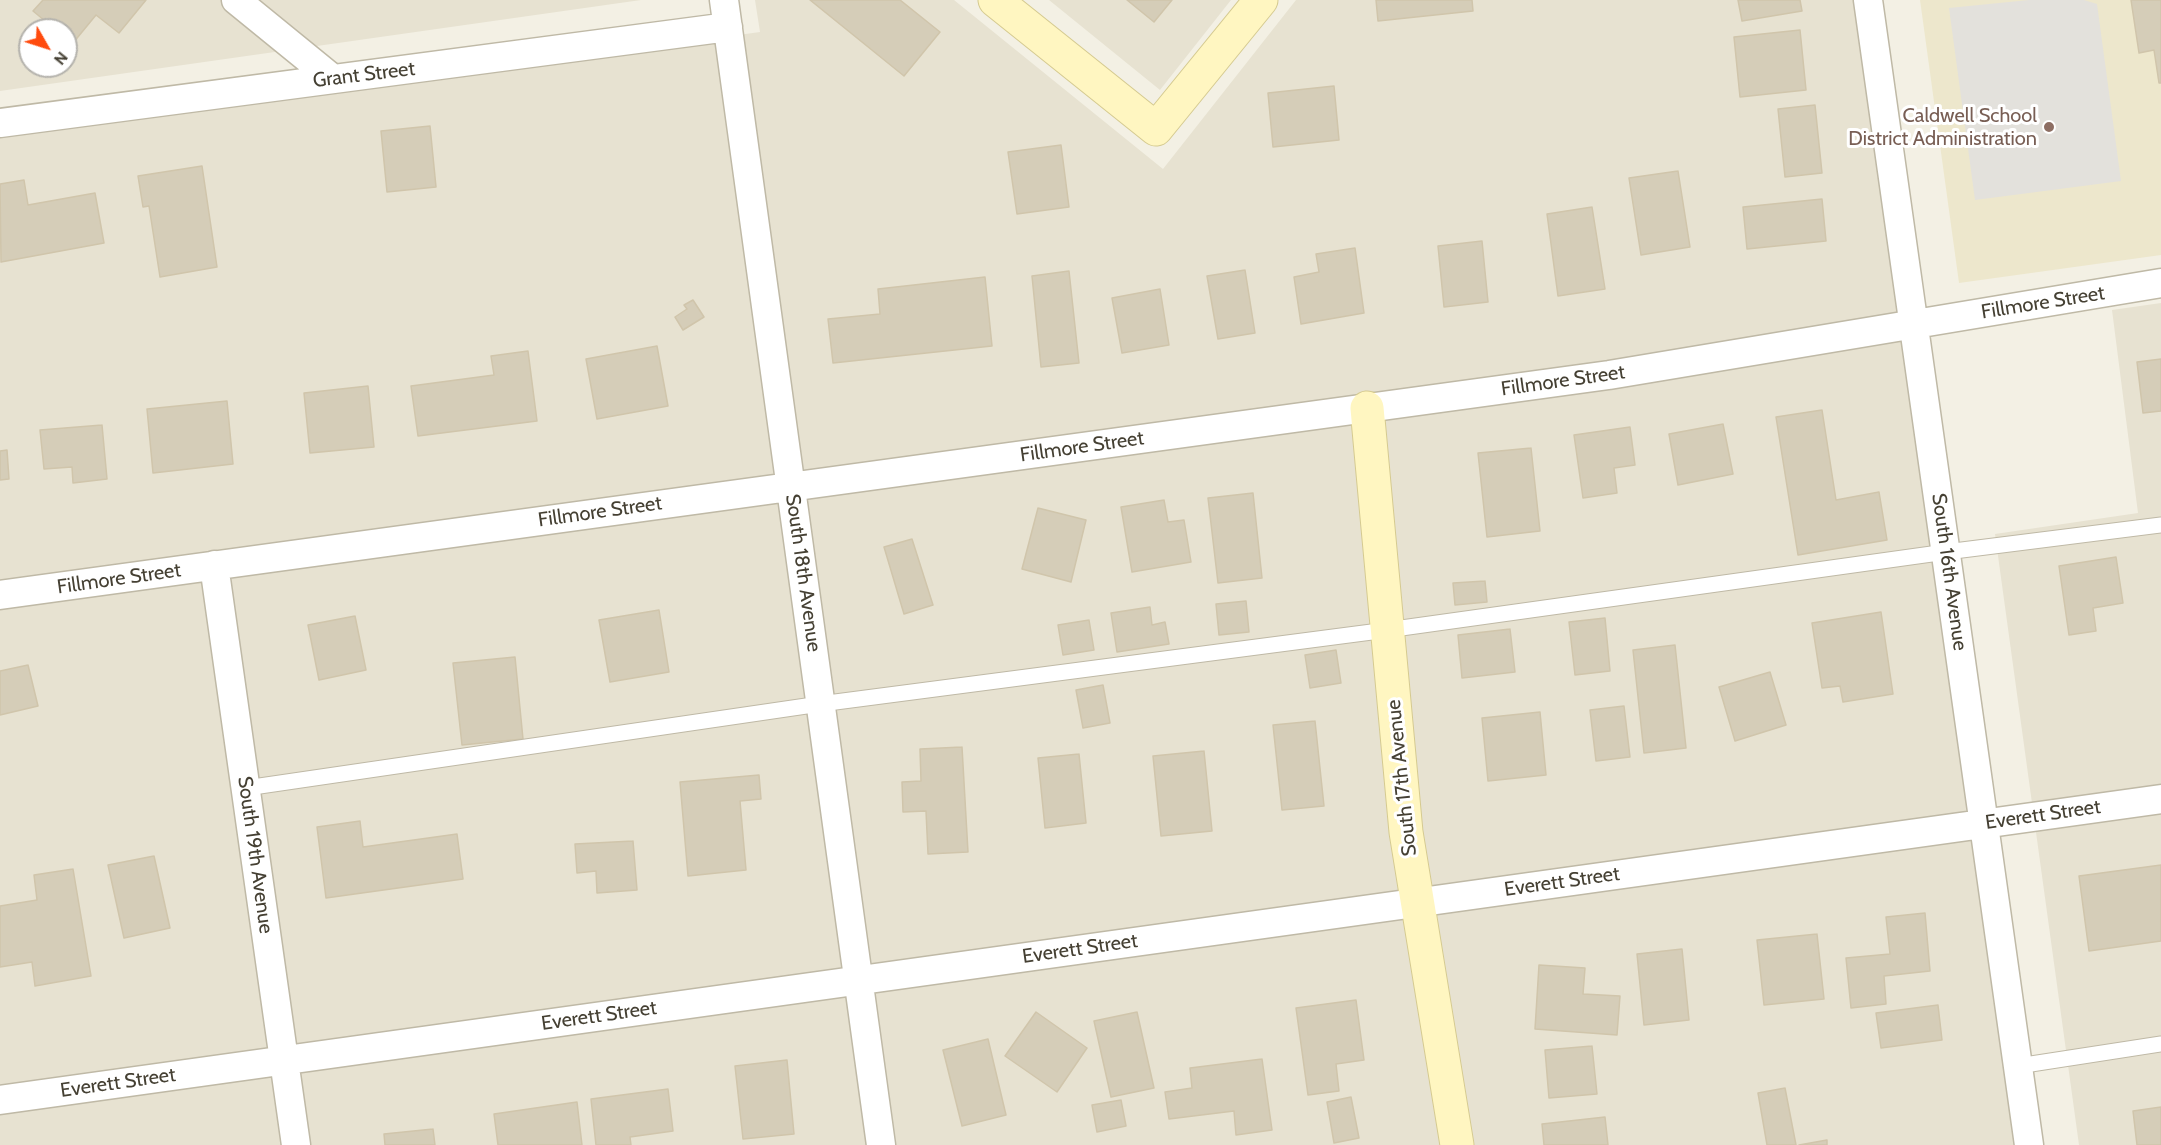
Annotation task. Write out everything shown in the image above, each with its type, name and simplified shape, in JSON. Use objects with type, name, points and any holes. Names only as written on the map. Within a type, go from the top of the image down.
[{"type":"street","points":[[236,0],[333,79]]},
{"type":"street","points":[[995,0],[1155,129],[1261,0]]},
{"type":"street","name":"South 16th Avenue","points":[[1868,0],[2029,1145]]},
{"type":"street","name":"Grant Street","points":[[0,123],[333,79],[726,14]]},
{"type":"street","name":"South 18th Avenue","points":[[726,14],[881,1145]]},
{"type":"street","name":"Fillmore Street","points":[[0,595],[1609,375],[2161,284]]},
{"type":"street","name":"South 17th Avenue","points":[[1367,408],[1406,832],[1457,1145]]},
{"type":"street","name":"South 19th Avenue","points":[[214,565],[296,1145]]},
{"type":"street","name":"Everett Street","points":[[0,1100],[2161,798]]},
{"type":"lane","points":[[246,788],[820,704],[1388,630],[1946,552],[2161,525]]},
{"type":"lane","points":[[2018,1066],[2161,1044]]},
{"type":"shaded area","points":[[0,0],[641,0],[0,91]]},
{"type":"shaded area","points":[[755,0],[954,0],[1163,169],[1296,0],[1863,0],[2020,1145],[0,1145],[0,137],[760,32]]},
{"type":"shaded area","points":[[1049,0],[1231,0],[1160,90]]},
{"type":"shaded area","name":"Caldwell School District Administration","points":[[1920,0],[2161,0],[2161,255],[1959,283]]},
{"type":"shaded area","points":[[2029,0],[2084,0],[2097,4],[2121,181],[1975,200],[1949,8]]},
{"type":"shaded area","points":[[2161,303],[2161,1145],[2079,1145],[1995,534],[2138,513],[2112,310]]},
{"type":"building","points":[[43,0],[146,0],[119,33],[96,15],[78,37],[78,18],[41,18],[33,11]]},
{"type":"building","points":[[810,0],[900,0],[940,32],[904,76]]},
{"type":"building","points":[[1127,0],[1172,0],[1154,22]]},
{"type":"building","points":[[1376,0],[1472,0],[1473,11],[1378,21]]},
{"type":"building","points":[[1738,0],[1800,0],[1802,11],[1742,21]]},
{"type":"building","points":[[2131,0],[2161,0],[2161,83],[2159,83],[2154,50],[2139,53]]},
{"type":"building","points":[[1800,30],[1806,90],[1740,97],[1734,37]]},
{"type":"building","points":[[1334,86],[1339,140],[1273,147],[1268,93]]},
{"type":"building","points":[[1815,105],[1822,173],[1785,177],[1778,109]]},
{"type":"building","points":[[430,126],[436,187],[387,192],[381,131]]},
{"type":"building","points":[[1061,145],[1069,207],[1017,214],[1008,152]]},
{"type":"building","points":[[202,166],[217,267],[160,277],[149,206],[143,207],[138,176]]},
{"type":"building","points":[[1678,171],[1690,247],[1641,255],[1629,178]]},
{"type":"building","points":[[24,180],[28,205],[95,193],[104,243],[1,262],[0,184]]},
{"type":"building","points":[[1822,199],[1826,241],[1747,249],[1743,207]]},
{"type":"building","points":[[1592,207],[1605,289],[1558,296],[1547,214]]},
{"type":"building","points":[[1482,241],[1488,302],[1444,307],[1438,246]]},
{"type":"building","points":[[1355,248],[1364,313],[1301,324],[1294,277],[1319,272],[1316,254]]},
{"type":"building","points":[[1245,270],[1255,333],[1218,339],[1207,276]]},
{"type":"building","points":[[1069,271],[1079,363],[1041,367],[1032,276]]},
{"type":"building","points":[[985,277],[992,346],[833,363],[828,319],[880,314],[878,289]]},
{"type":"building","points":[[1160,289],[1169,345],[1122,353],[1112,298]]},
{"type":"building","points":[[693,300],[704,317],[683,330],[675,317],[687,309],[684,305]]},
{"type":"building","points":[[657,346],[668,406],[597,419],[586,359]]},
{"type":"building","points":[[528,351],[537,421],[418,436],[411,386],[494,375],[491,356]]},
{"type":"building","points":[[2161,359],[2161,411],[2143,413],[2137,362]]},
{"type":"building","points":[[368,386],[374,447],[310,453],[304,393]]},
{"type":"building","points":[[227,401],[233,464],[153,473],[147,409]]},
{"type":"building","points":[[1822,410],[1836,500],[1879,492],[1887,540],[1798,555],[1776,417]]},
{"type":"building","points":[[1723,424],[1733,474],[1678,485],[1669,434]]},
{"type":"building","points":[[102,425],[107,479],[73,483],[72,467],[44,469],[40,430]]},
{"type":"building","points":[[1630,427],[1635,465],[1614,468],[1617,493],[1583,498],[1574,435]]},
{"type":"building","points":[[1531,448],[1540,531],[1487,537],[1478,453]]},
{"type":"building","points":[[7,450],[9,479],[0,480],[0,451]]},
{"type":"building","points":[[1253,493],[1262,578],[1218,583],[1208,498]]},
{"type":"building","points":[[1164,500],[1168,522],[1184,520],[1191,562],[1132,572],[1121,507]]},
{"type":"building","points":[[1038,508],[1086,520],[1071,582],[1022,569]]},
{"type":"building","points":[[912,539],[933,605],[904,614],[884,547]]},
{"type":"building","points":[[2116,557],[2123,603],[2093,608],[2096,631],[2069,635],[2059,566]]},
{"type":"building","points":[[1485,581],[1487,602],[1455,605],[1453,583]]},
{"type":"building","points":[[1246,601],[1249,632],[1219,635],[1216,604]]},
{"type":"building","points":[[1150,607],[1152,625],[1165,622],[1169,644],[1117,652],[1111,613]]},
{"type":"building","points":[[659,610],[669,672],[610,682],[599,620]]},
{"type":"building","points":[[1881,612],[1893,694],[1843,702],[1840,686],[1822,688],[1812,623]]},
{"type":"building","points":[[355,616],[366,670],[319,680],[308,625]]},
{"type":"building","points":[[1605,618],[1610,671],[1575,675],[1569,622]]},
{"type":"building","points":[[1089,620],[1094,650],[1063,655],[1058,625]]},
{"type":"building","points":[[1510,629],[1515,672],[1462,678],[1458,635]]},
{"type":"building","points":[[1675,645],[1686,748],[1644,753],[1633,650]]},
{"type":"building","points":[[1336,650],[1341,683],[1310,688],[1305,655]]},
{"type":"building","points":[[515,657],[523,739],[462,745],[453,663]]},
{"type":"building","points":[[28,665],[38,706],[0,715],[0,671]]},
{"type":"building","points":[[1770,672],[1786,725],[1735,741],[1719,687]]},
{"type":"building","points":[[1103,685],[1110,723],[1083,728],[1076,690]]},
{"type":"building","points":[[1624,706],[1630,757],[1596,761],[1590,710]]},
{"type":"building","points":[[1540,712],[1546,775],[1488,781],[1482,718]]},
{"type":"building","points":[[1315,721],[1324,806],[1282,810],[1273,725]]},
{"type":"building","points":[[962,747],[968,852],[928,854],[926,811],[903,812],[902,782],[921,781],[920,749]]},
{"type":"building","points":[[1204,751],[1212,831],[1161,836],[1153,756]]},
{"type":"building","points":[[1079,754],[1086,823],[1045,828],[1038,758]]},
{"type":"building","points":[[759,775],[761,799],[740,801],[746,870],[688,876],[680,782]]},
{"type":"building","points":[[360,821],[363,847],[457,834],[463,879],[326,898],[317,827]]},
{"type":"building","points":[[633,841],[637,890],[597,893],[596,871],[577,873],[575,844]]},
{"type":"building","points":[[154,856],[170,928],[124,938],[108,865]]},
{"type":"building","points":[[2161,865],[2161,941],[2089,951],[2079,876]]},
{"type":"building","points":[[73,869],[91,976],[35,986],[32,962],[0,967],[0,906],[37,900],[34,875]]},
{"type":"building","points":[[1925,913],[1930,971],[1884,976],[1886,1004],[1851,1008],[1846,958],[1890,954],[1886,917]]},
{"type":"building","points":[[1817,934],[1824,999],[1764,1005],[1757,940]]},
{"type":"building","points":[[1682,949],[1689,1020],[1644,1025],[1637,954]]},
{"type":"building","points":[[1539,965],[1585,968],[1583,994],[1620,996],[1617,1035],[1535,1029]]},
{"type":"building","points":[[1356,1000],[1364,1060],[1336,1064],[1339,1091],[1308,1095],[1296,1008]]},
{"type":"building","points":[[1938,1005],[1942,1040],[1881,1048],[1876,1013]]},
{"type":"building","points":[[1036,1012],[1087,1048],[1057,1092],[1005,1056]]},
{"type":"building","points":[[1137,1012],[1154,1088],[1111,1097],[1094,1021]]},
{"type":"building","points":[[988,1039],[1006,1115],[962,1126],[943,1050]]},
{"type":"building","points":[[1592,1046],[1597,1094],[1549,1098],[1545,1050]]},
{"type":"building","points":[[1262,1059],[1272,1130],[1236,1135],[1234,1111],[1169,1119],[1165,1092],[1192,1088],[1190,1068]]},
{"type":"building","points":[[787,1060],[794,1134],[743,1139],[735,1066]]},
{"type":"building","points":[[1785,1088],[1796,1145],[1767,1145],[1758,1093]]},
{"type":"building","points":[[668,1089],[673,1131],[630,1137],[631,1145],[596,1145],[591,1099]]},
{"type":"building","points":[[1351,1097],[1359,1138],[1334,1143],[1327,1102]]},
{"type":"building","points":[[1121,1100],[1126,1126],[1097,1132],[1092,1105]]},
{"type":"building","points":[[577,1102],[582,1145],[498,1145],[494,1114]]},
{"type":"building","points":[[2161,1107],[2161,1145],[2137,1145],[2133,1111]]},
{"type":"building","points":[[1605,1117],[1608,1145],[1544,1145],[1542,1124]]},
{"type":"building","points":[[433,1129],[435,1145],[385,1145],[384,1134]]},
{"type":"building","points":[[1827,1140],[1827,1145],[1799,1145]]},
{"type":"place","name":"Caldwell School District Administration","points":[[2049,127]]}]
